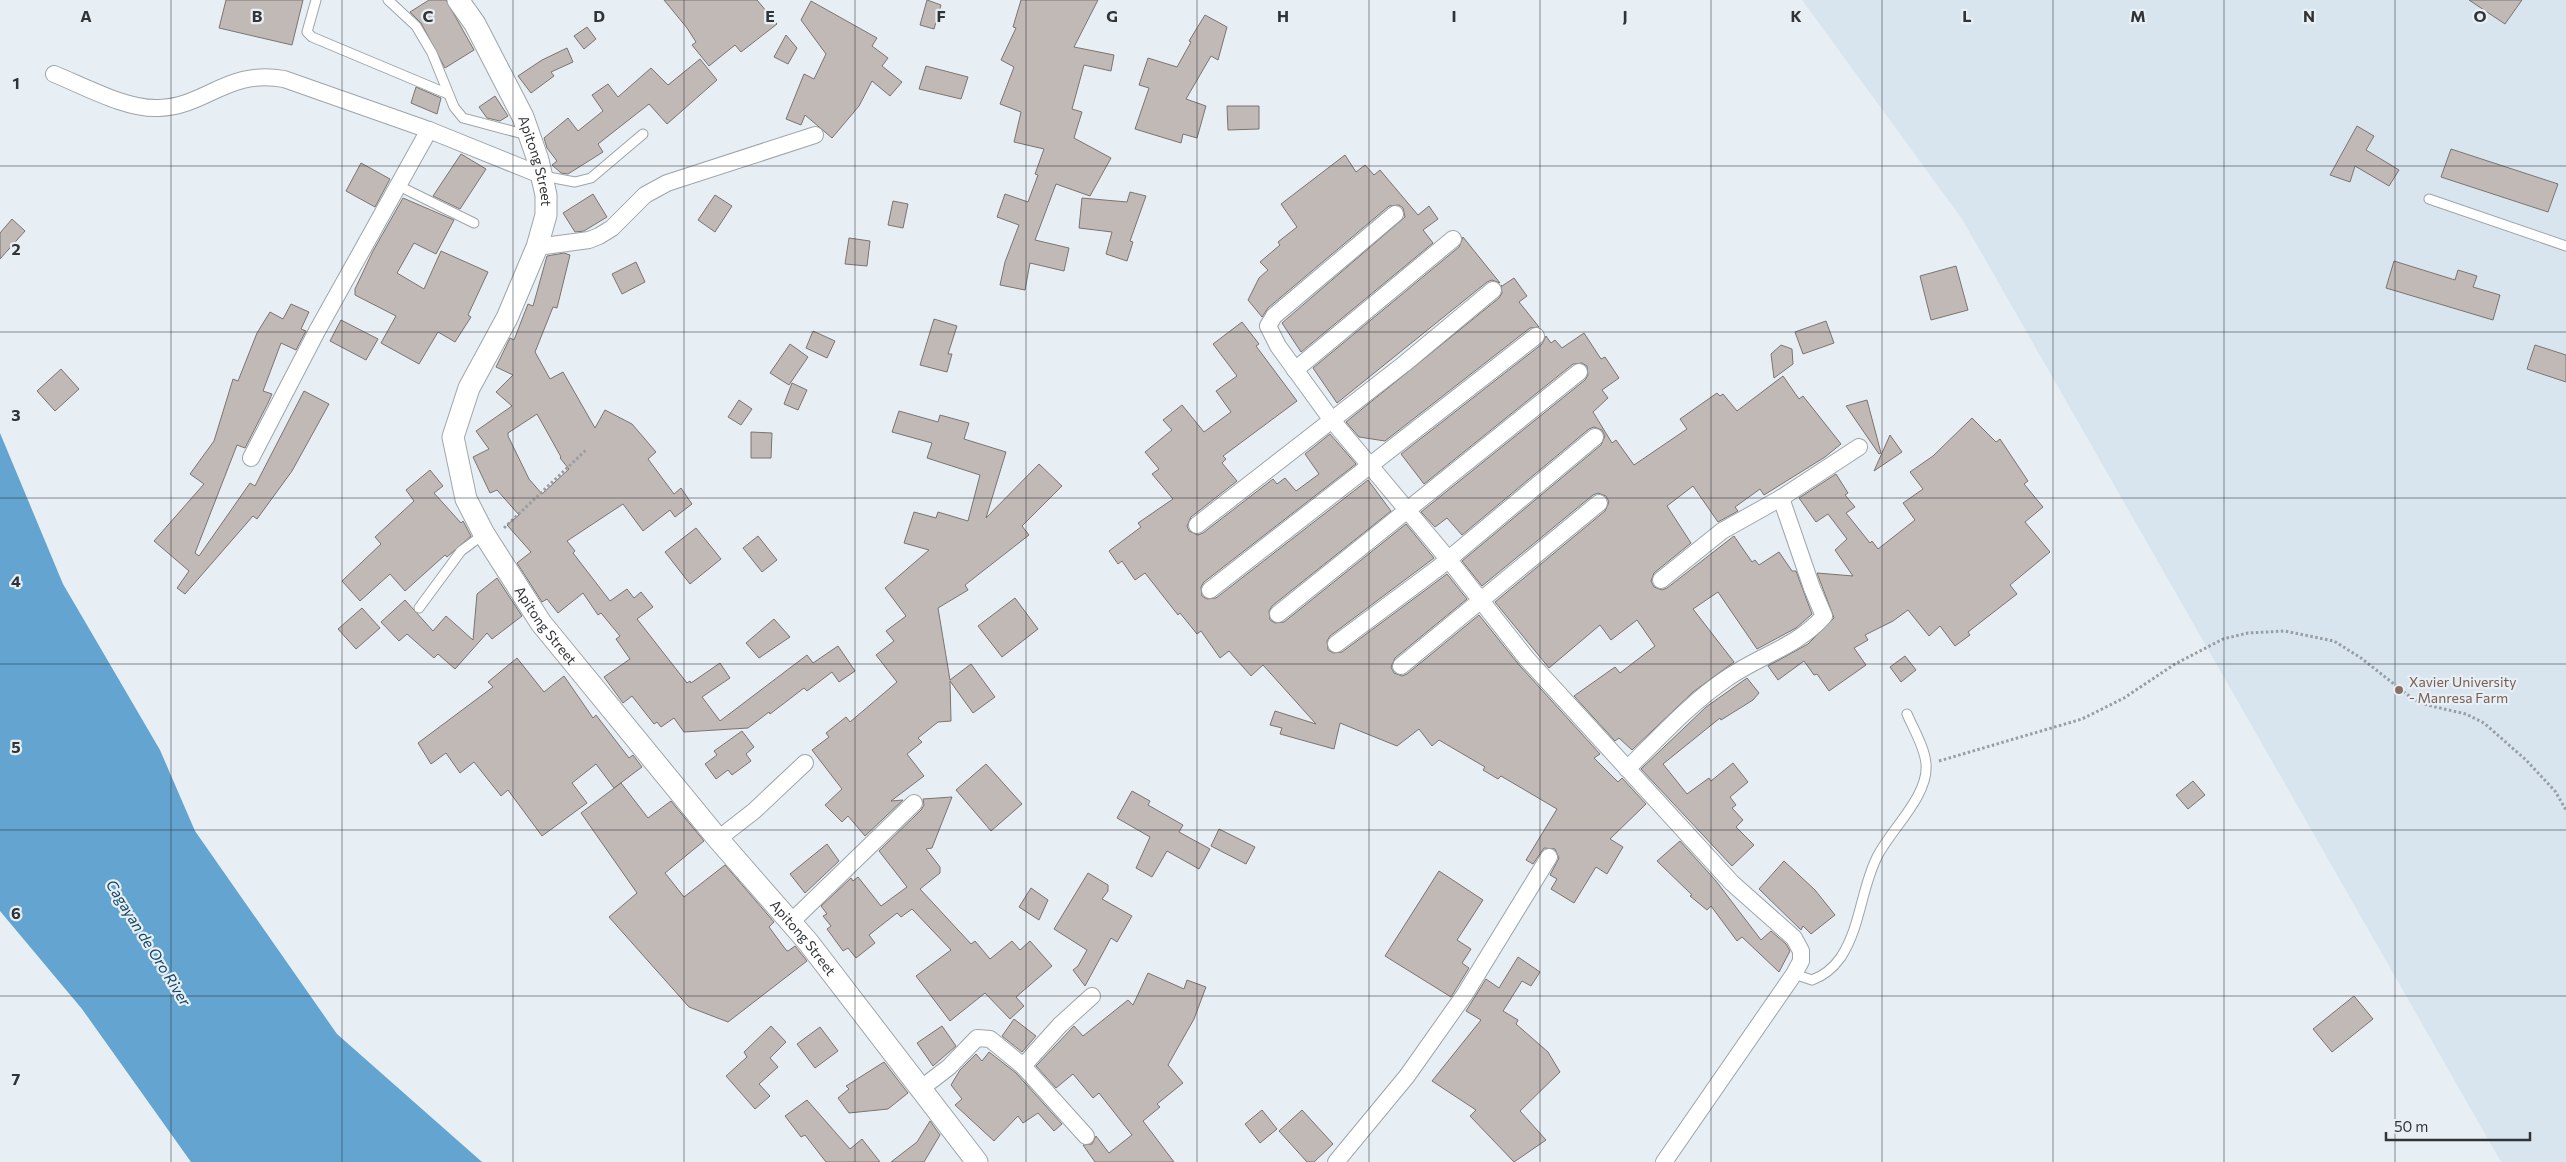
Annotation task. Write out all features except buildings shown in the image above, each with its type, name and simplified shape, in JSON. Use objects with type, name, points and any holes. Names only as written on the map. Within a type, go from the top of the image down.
[{"type":"street","name":"Apitong Street","points":[[458,0],[497,66],[530,135],[543,176],[546,195],[546,215],[537,247],[507,318],[469,388],[453,437],[466,500],[488,539],[541,622],[718,839],[792,922],[919,1090],[977,1162]]},
{"type":"street","points":[[54,74],[127,104],[149,108],[182,104],[239,80],[270,77],[284,80],[429,130],[543,176]]},
{"type":"street","points":[[250,458],[317,331],[400,186],[429,130]]},
{"type":"street","points":[[537,247],[589,240],[600,236],[612,228],[645,195],[667,183],[814,135]]},
{"type":"street","points":[[1395,214],[1274,316],[1268,326],[1295,370],[1331,419],[1449,560],[1527,659],[1732,883],[1794,938],[1801,951],[1801,961],[1794,974],[1664,1162]]},
{"type":"street","points":[[1295,370],[1453,239]]},
{"type":"street","points":[[1197,525],[1404,364],[1493,290]]},
{"type":"street","points":[[1210,590],[1536,336]]},
{"type":"street","points":[[1278,614],[1580,372]]},
{"type":"street","points":[[1336,644],[1449,560],[1595,437]]},
{"type":"street","points":[[1661,580],[1722,531],[1782,498],[1858,447]]},
{"type":"street","points":[[1627,769],[1688,710],[1727,678],[1803,637],[1824,616],[1812,588],[1782,498]]},
{"type":"street","points":[[1401,666],[1599,503]]},
{"type":"street","points":[[718,839],[754,811],[804,762]]},
{"type":"street","points":[[792,922],[914,803]]},
{"type":"street","points":[[1336,1162],[1407,1076],[1465,994],[1549,856]]},
{"type":"street","points":[[1023,1066],[1060,1025],[1092,996]]},
{"type":"street","points":[[919,1090],[949,1067],[976,1038],[990,1039],[1023,1066],[1086,1136]]},
{"type":"lane","points":[[316,0],[307,27],[307,32],[312,37],[448,94]]},
{"type":"lane","points":[[388,0],[406,15],[419,31],[432,53],[448,94],[463,118],[530,135]]},
{"type":"lane","points":[[543,176],[575,182],[591,178],[643,134]]},
{"type":"lane","points":[[400,186],[474,223]]},
{"type":"lane","points":[[2429,199],[2566,246]]},
{"type":"lane","points":[[418,608],[461,551],[488,539]]},
{"type":"lane","points":[[1794,974],[1812,980],[1819,977],[1843,953],[1858,925],[1877,857],[1912,807],[1923,781],[1926,764],[1907,714]]},
{"type":"path","points":[[488,539],[586,450]]},
{"type":"path","points":[[1926,764],[1957,758],[2082,719],[2124,698],[2175,664],[2223,638],[2248,633],[2284,631],[2334,641],[2361,658],[2413,699],[2427,705],[2466,714],[2484,723],[2526,760],[2554,791],[2566,810]]},
{"type":"shaded area","name":"Xavier University - Manresa Farm","points":[[1802,0],[2566,0],[2566,1162],[2501,1162],[1962,219]]},
{"type":"water","name":"Cagayan de Oro River","points":[[0,433],[63,584],[160,750],[195,831],[337,1034],[482,1162],[191,1162],[82,1009],[0,911]]},
{"type":"place","name":"Xavier University - Manresa Farm","points":[[2399,690]]}]
